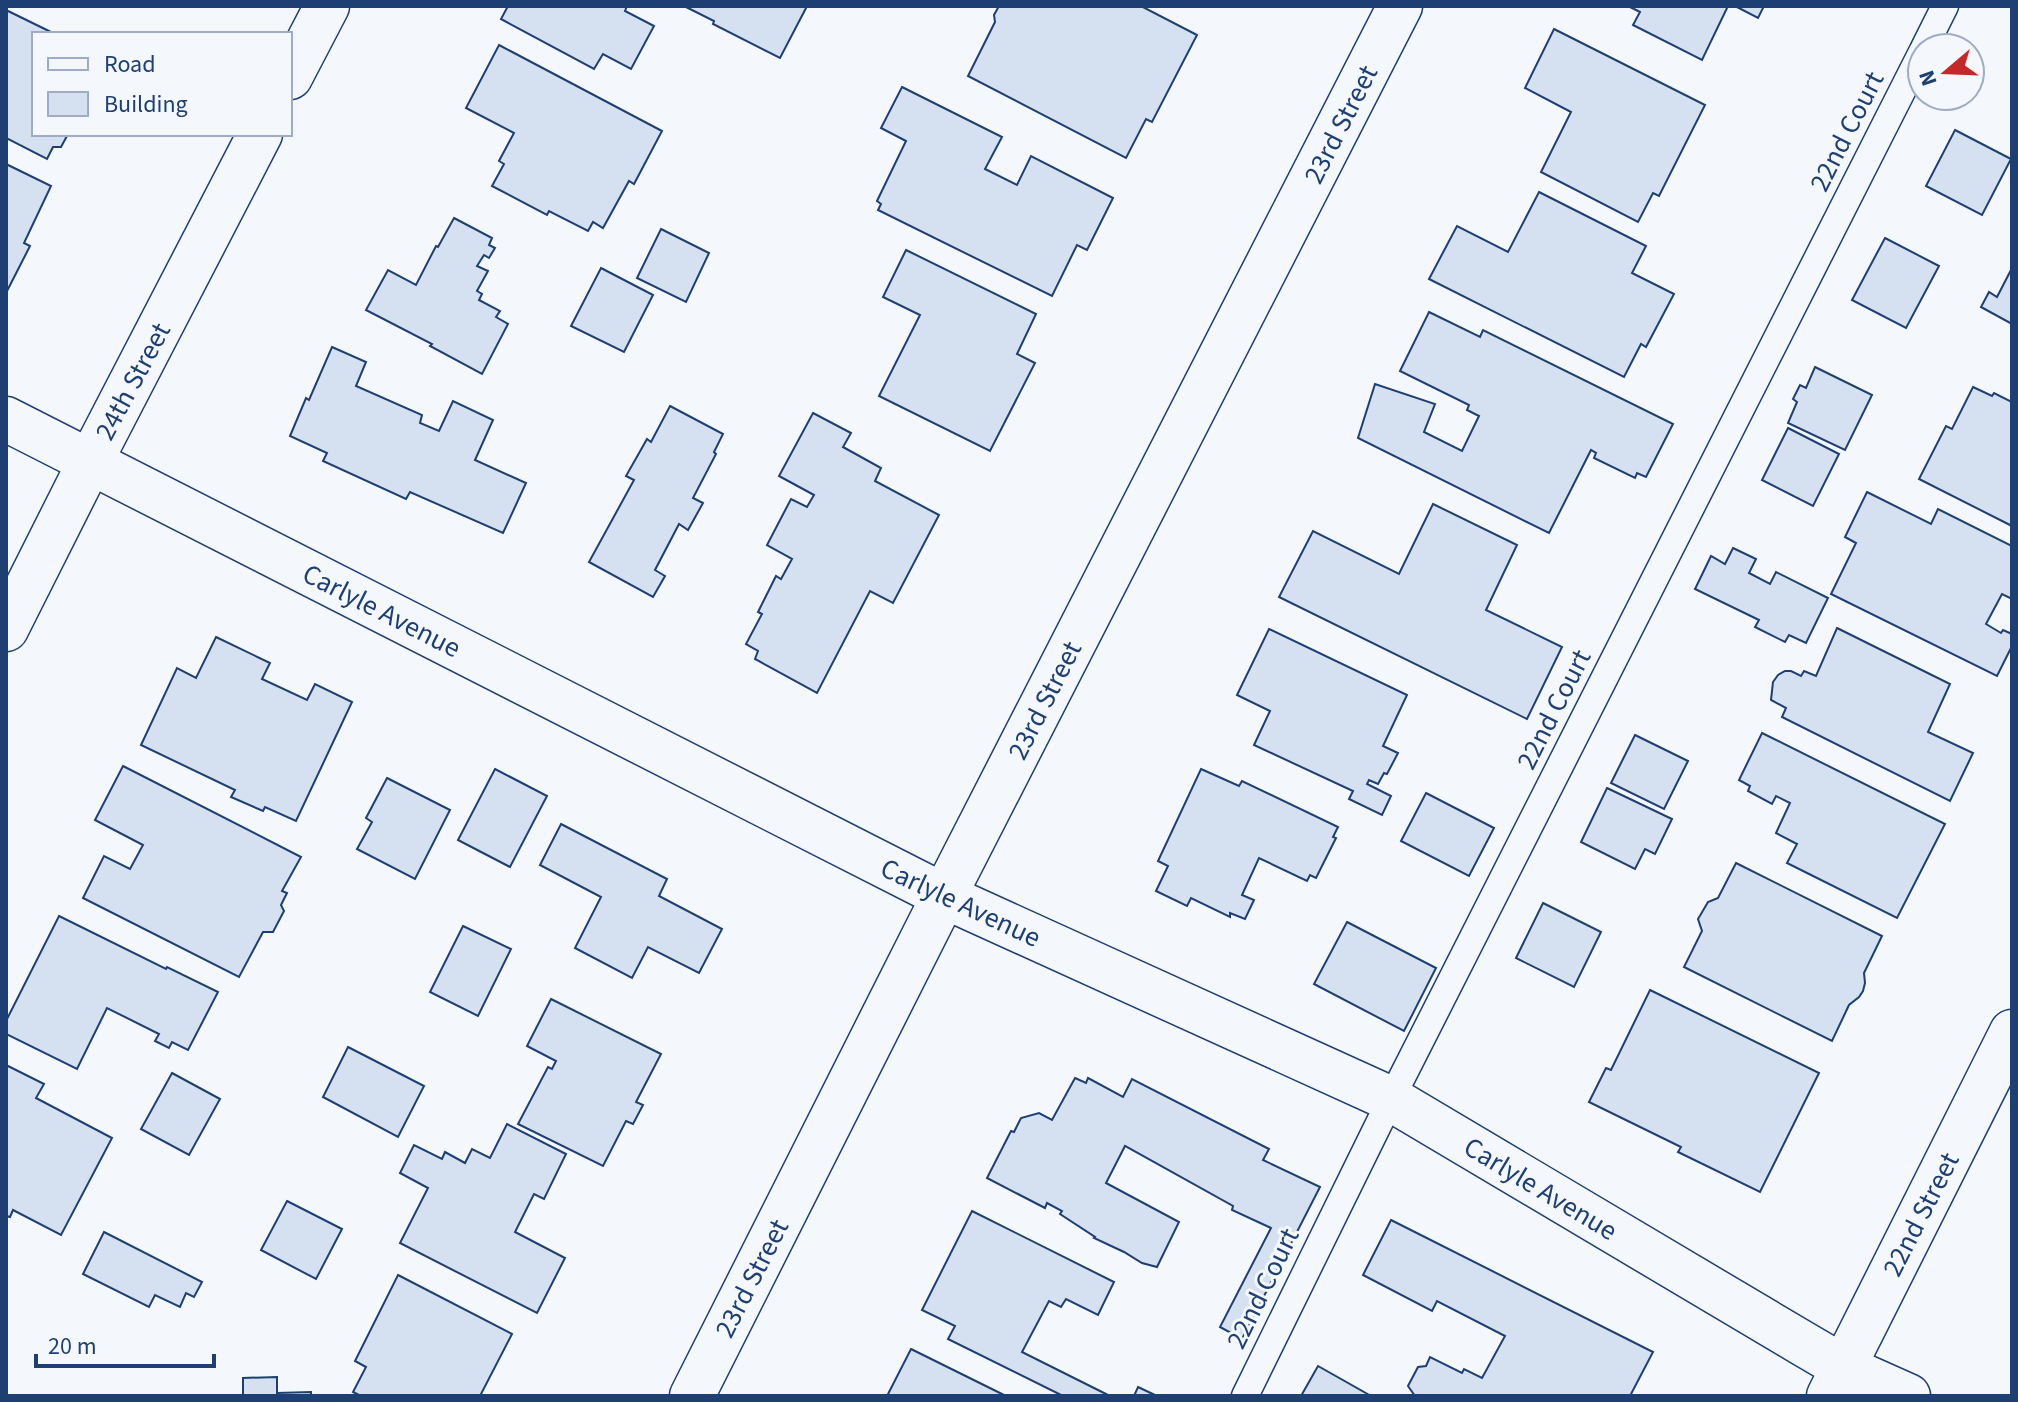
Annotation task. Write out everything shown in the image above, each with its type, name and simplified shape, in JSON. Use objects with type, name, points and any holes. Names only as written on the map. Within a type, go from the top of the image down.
[{"type":"street","points":[[292,73],[327,6]]},
{"type":"street","name":"23rd Street","points":[[692,1396],[1400,6]]},
{"type":"street","name":"24th Street","points":[[6,629],[259,136]]},
{"type":"street","name":"Carlyle Avenue","points":[[6,419],[944,896],[1391,1099],[1836,1382],[1908,1396]]},
{"type":"street","name":"22nd Street","points":[[1836,1382],[2012,1032]]},
{"type":"lane","name":"22nd Court","points":[[1932,32],[1945,6]]},
{"type":"lane","name":"22nd Court","points":[[1245,1396],[1391,1099],[1906,84]]},
{"type":"building","points":[[508,6],[627,6],[625,11],[654,26],[631,69],[603,54],[594,69],[501,19]]},
{"type":"building","points":[[684,6],[803,6],[806,8],[780,58]]},
{"type":"building","points":[[999,6],[1141,6],[1197,35],[1152,122],[1146,119],[1126,158],[968,76],[995,22],[994,15]]},
{"type":"building","points":[[1628,6],[1728,6],[1702,60],[1633,25],[1640,12]]},
{"type":"building","points":[[1735,6],[1764,6],[1758,18]]},
{"type":"building","points":[[6,10],[51,32],[32,32],[32,136],[67,136],[61,147],[53,147],[47,159],[6,138]]},
{"type":"building","points":[[1554,29],[1705,105],[1659,196],[1653,193],[1638,222],[1541,172],[1571,112],[1525,88]]},
{"type":"building","points":[[499,45],[662,131],[634,184],[629,181],[603,228],[593,222],[588,231],[549,211],[547,215],[492,186],[504,164],[499,161],[514,133],[466,108]]},
{"type":"building","points":[[902,87],[1002,137],[985,169],[1017,185],[1031,156],[1113,198],[1087,250],[1077,245],[1052,296],[878,210],[881,204],[877,201],[906,141],[881,128]]},
{"type":"building","points":[[1955,130],[2011,159],[1982,215],[1926,186]]},
{"type":"building","points":[[6,164],[51,186],[24,243],[30,246],[6,293]]},
{"type":"building","points":[[1539,192],[1646,246],[1632,273],[1674,294],[1646,347],[1641,344],[1624,377],[1429,279],[1457,226],[1508,252]]},
{"type":"building","points":[[454,218],[492,238],[489,245],[495,248],[489,258],[484,255],[477,266],[488,271],[477,291],[482,294],[479,300],[500,311],[496,317],[508,324],[482,374],[366,310],[388,270],[416,285]]},
{"type":"building","points":[[661,229],[709,253],[686,302],[637,278]]},
{"type":"building","points":[[1885,238],[1939,266],[1906,328],[1852,300]]},
{"type":"building","points":[[906,250],[1036,314],[1017,354],[1035,363],[990,451],[879,396],[920,315],[883,297]]},
{"type":"building","points":[[601,268],[653,295],[624,352],[571,326]]},
{"type":"building","points":[[2012,268],[2012,324],[1981,307],[1989,292],[1997,297]]},
{"type":"building","points":[[1429,312],[1480,337],[1483,330],[1673,424],[1646,477],[1637,473],[1635,478],[1594,458],[1596,453],[1591,450],[1549,533],[1358,438],[1375,384],[1435,404],[1424,432],[1462,451],[1479,416],[1467,410],[1469,405],[1400,371]]},
{"type":"building","points":[[332,347],[366,362],[356,386],[422,415],[420,423],[439,431],[453,401],[493,420],[475,460],[526,483],[503,533],[410,492],[406,499],[323,461],[327,453],[290,436]]},
{"type":"building","points":[[1815,367],[1872,395],[1845,450],[1788,423],[1797,402],[1793,399],[1800,385],[1806,388]]},
{"type":"building","points":[[1973,387],[2012,402],[2012,526],[1919,479],[1946,426],[1952,429]]},
{"type":"building","points":[[670,406],[723,434],[693,498],[703,503],[688,530],[679,524],[655,570],[665,576],[653,597],[589,562],[634,480],[626,476],[647,439],[651,442]]},
{"type":"building","points":[[813,413],[851,433],[843,447],[881,468],[875,481],[939,515],[893,603],[870,591],[817,693],[755,659],[758,651],[746,644],[762,614],[758,612],[776,576],[781,579],[792,559],[767,545],[791,499],[807,507],[814,495],[779,476]]},
{"type":"building","points":[[1788,428],[1839,454],[1813,506],[1762,480]]},
{"type":"building","points":[[1867,492],[1931,524],[1938,509],[2012,546],[2012,599],[2002,594],[1986,624],[2001,633],[2003,630],[2012,634],[2012,646],[1997,676],[1831,594],[1856,543],[1845,537]]},
{"type":"building","points":[[1433,504],[1517,545],[1486,610],[1562,647],[1527,719],[1279,597],[1313,531],[1399,574]]},
{"type":"building","points":[[1733,548],[1756,559],[1749,573],[1770,584],[1776,572],[1828,598],[1806,643],[1789,635],[1785,642],[1755,627],[1759,620],[1695,589],[1711,556],[1725,564]]},
{"type":"building","points":[[1837,628],[1950,684],[1928,732],[1973,753],[1950,801],[1782,717],[1786,708],[1771,700],[1773,682],[1785,671],[1801,676],[1804,671],[1816,676]]},
{"type":"building","points":[[1269,629],[1407,695],[1383,746],[1398,753],[1378,784],[1369,780],[1367,784],[1391,796],[1382,815],[1349,799],[1353,791],[1254,745],[1270,711],[1237,695]]},
{"type":"building","points":[[216,637],[270,663],[262,679],[307,700],[315,684],[352,702],[296,821],[231,797],[235,790],[141,745],[177,668],[196,678]]},
{"type":"building","points":[[1762,733],[1945,824],[1897,918],[1787,863],[1797,844],[1776,833],[1790,803],[1776,796],[1772,804],[1748,791],[1750,786],[1739,780]]},
{"type":"building","points":[[1635,735],[1688,761],[1664,809],[1611,783]]},
{"type":"building","points":[[123,766],[301,857],[282,891],[287,893],[281,905],[284,911],[273,932],[263,932],[239,977],[83,898],[104,856],[130,869],[143,845],[95,820]]},
{"type":"building","points":[[495,769],[547,796],[510,867],[458,840]]},
{"type":"building","points":[[1201,769],[1239,786],[1242,781],[1338,827],[1333,837],[1336,838],[1316,878],[1310,875],[1307,881],[1259,858],[1242,895],[1254,900],[1245,919],[1230,913],[1230,917],[1191,898],[1187,906],[1156,891],[1168,866],[1158,861]]},
{"type":"building","points":[[387,778],[450,810],[415,879],[357,849],[372,822],[366,818]]},
{"type":"building","points":[[1607,788],[1672,819],[1655,854],[1645,849],[1635,869],[1581,842]]},
{"type":"building","points":[[1426,793],[1494,828],[1469,876],[1401,841]]},
{"type":"building","points":[[561,824],[667,879],[659,896],[722,929],[699,973],[648,947],[632,978],[575,948],[601,897],[540,865]]},
{"type":"building","points":[[1736,863],[1882,936],[1864,973],[1863,991],[1849,1005],[1832,1041],[1684,967],[1702,931],[1698,919],[1708,902],[1718,898]]},
{"type":"building","points":[[1543,903],[1601,932],[1574,987],[1516,958]]},
{"type":"building","points":[[59,916],[218,992],[188,1050],[172,1042],[169,1048],[155,1041],[159,1034],[107,1008],[77,1069],[6,1034],[6,1021]]},
{"type":"building","points":[[1347,922],[1436,968],[1404,1031],[1314,984]]},
{"type":"building","points":[[463,926],[511,949],[478,1016],[430,992]]},
{"type":"building","points":[[1650,990],[1819,1073],[1760,1192],[1678,1152],[1681,1147],[1589,1102],[1606,1068],[1611,1070]]},
{"type":"building","points":[[551,999],[661,1054],[636,1102],[643,1105],[633,1124],[626,1121],[603,1166],[518,1124],[548,1067],[552,1069],[556,1061],[527,1046]]},
{"type":"building","points":[[348,1047],[424,1086],[398,1137],[323,1097]]},
{"type":"building","points":[[6,1065],[44,1084],[36,1098],[112,1138],[61,1235],[13,1210],[10,1217],[6,1216]]},
{"type":"building","points":[[172,1073],[220,1099],[189,1155],[141,1129]]},
{"type":"building","points":[[1075,1078],[1086,1083],[1088,1078],[1123,1097],[1132,1079],[1269,1149],[1263,1160],[1320,1187],[1242,1339],[1220,1327],[1271,1228],[1232,1210],[1233,1206],[1125,1146],[1106,1183],[1179,1222],[1157,1267],[1142,1263],[1094,1238],[1060,1214],[1062,1211],[1047,1203],[1045,1208],[987,1178],[1021,1118],[1039,1113],[1052,1120]]},
{"type":"building","points":[[507,1124],[566,1154],[544,1199],[534,1194],[515,1232],[565,1258],[537,1313],[400,1243],[428,1188],[400,1173],[414,1145],[442,1159],[445,1152],[465,1163],[472,1149],[490,1158]]},
{"type":"building","points":[[287,1201],[342,1229],[316,1279],[261,1250]]},
{"type":"building","points":[[972,1211],[1114,1282],[1098,1315],[1066,1299],[1061,1307],[1049,1301],[1022,1352],[1110,1396],[1063,1396],[948,1339],[955,1326],[922,1310]]},
{"type":"building","points":[[1391,1220],[1653,1352],[1630,1396],[1415,1396],[1408,1386],[1418,1367],[1426,1366],[1430,1357],[1462,1373],[1464,1369],[1482,1378],[1505,1336],[1437,1301],[1432,1311],[1363,1275]]},
{"type":"building","points":[[104,1232],[202,1282],[194,1297],[186,1293],[180,1307],[155,1295],[149,1307],[83,1274]]},
{"type":"building","points":[[398,1275],[512,1334],[480,1396],[361,1396],[353,1392],[366,1367],[355,1361]]},
{"type":"building","points":[[911,1349],[1006,1396],[887,1396]]},
{"type":"building","points":[[1318,1366],[1371,1396],[1301,1396]]},
{"type":"building","points":[[277,1377],[277,1393],[311,1392],[311,1396],[243,1396],[243,1378]]},
{"type":"building","points":[[1138,1387],[1157,1396],[1134,1396]]}]
